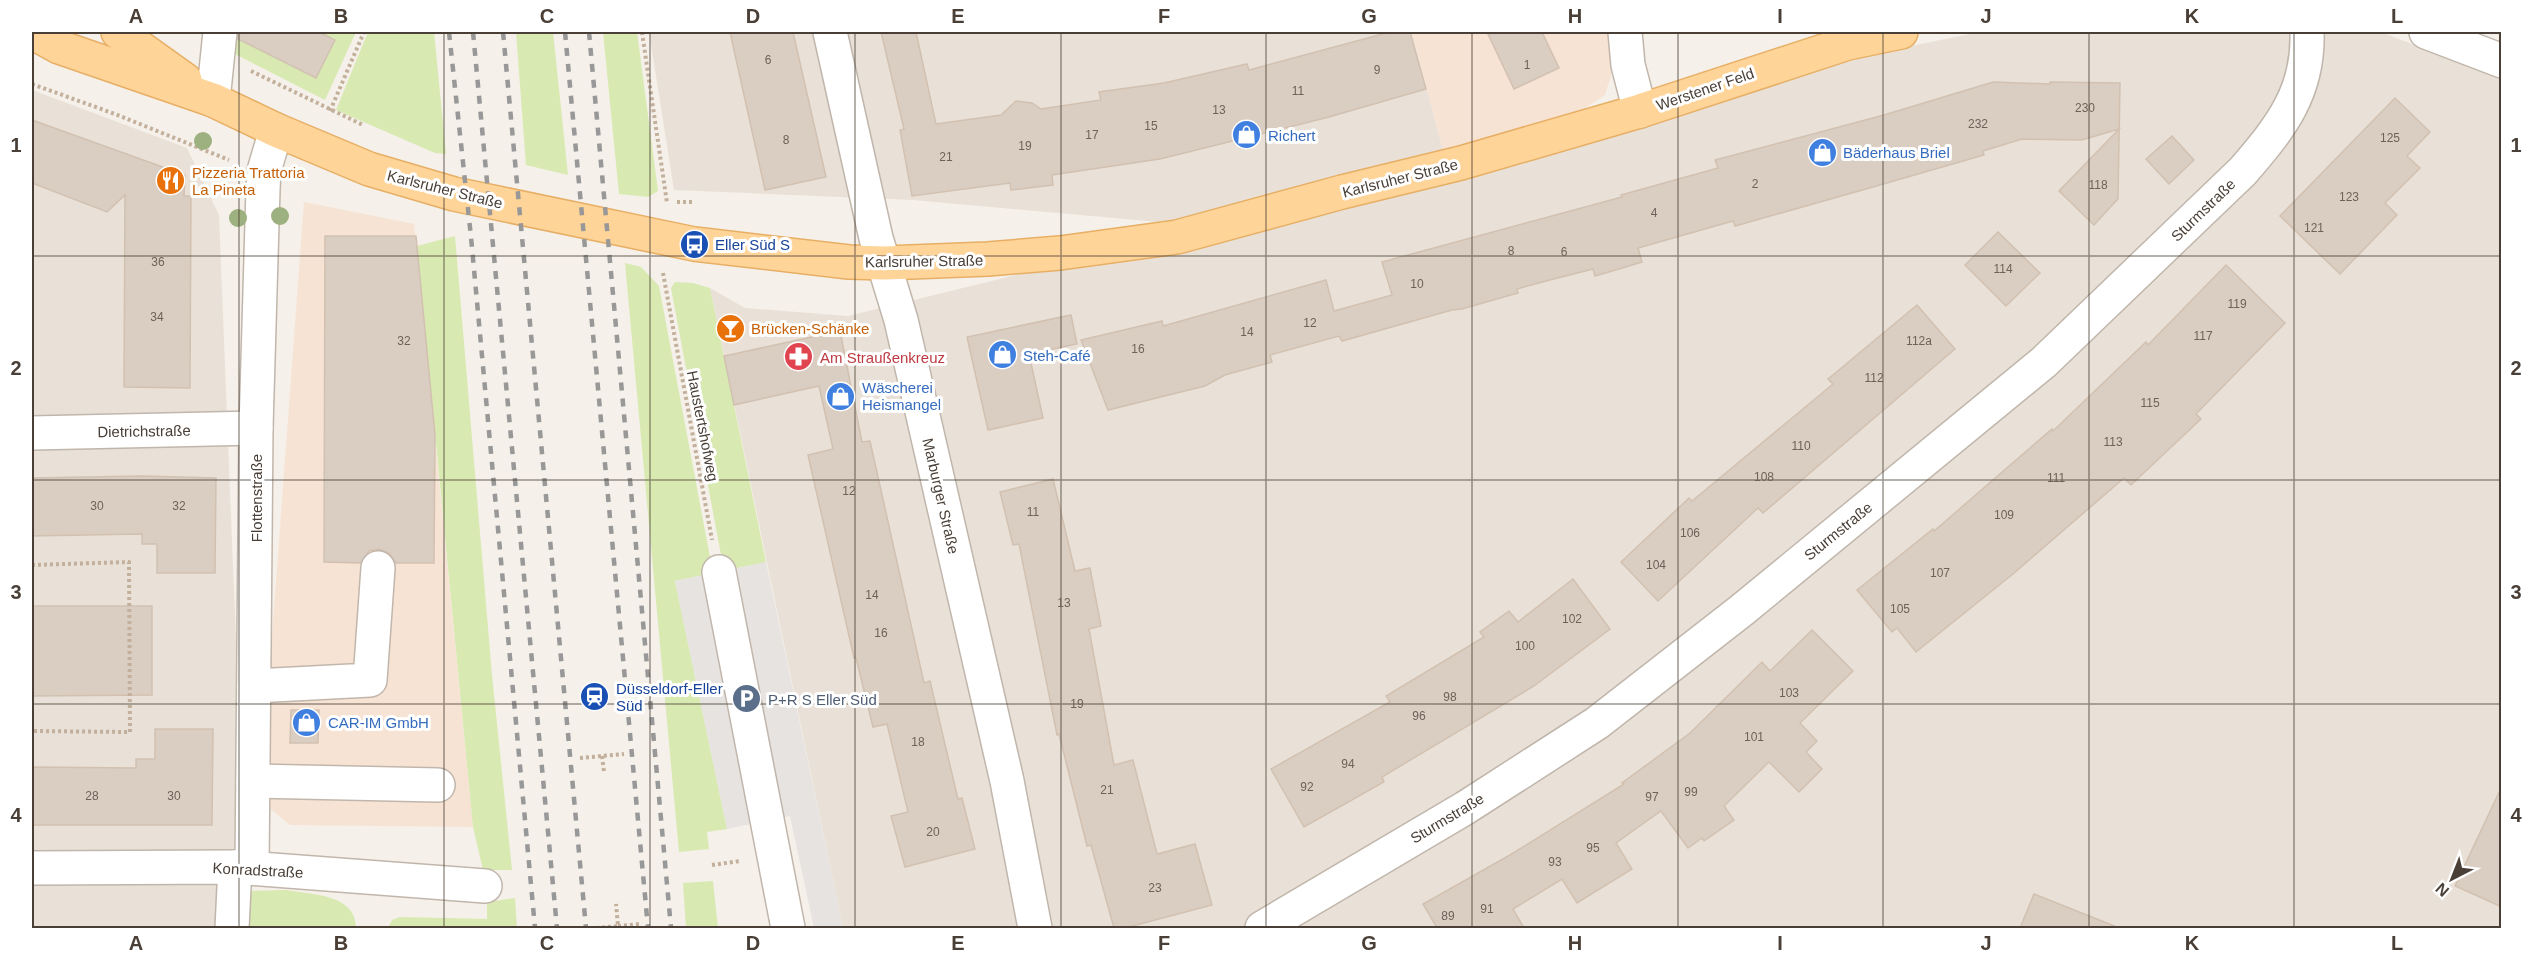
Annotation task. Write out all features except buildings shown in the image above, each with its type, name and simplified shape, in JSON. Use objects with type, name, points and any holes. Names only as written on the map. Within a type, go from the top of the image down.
[{"type":"main road","name":"Karlsruher Straße","points":[[32,32],[59,47],[213,100],[276,130],[369,169],[454,194],[664,238],[849,262],[988,259],[1060,253],[1177,237],[1342,192],[1461,163],[1641,111]]},
{"type":"main road","name":"Karlsruher Straße","points":[[118,32],[213,100]]},
{"type":"main road","name":"Werstener Feld","points":[[1641,111],[1845,38],[1901,32]]},
{"type":"street","name":"Marburger Straße","points":[[830,32],[876,238],[901,320],[1007,781],[1035,928]]},
{"type":"street","name":"Werstener Feld","points":[[1625,32],[1628,65],[1641,111]]},
{"type":"street","name":"Sturmstraße","points":[[1262,928],[1465,808],[1597,723],[1742,610],[2044,362],[2243,171],[2268,142],[2294,101],[2305,73],[2307,32]]},
{"type":"street","points":[[2426,32],[2502,61]]},
{"type":"street","points":[[213,100],[220,42]]},
{"type":"street","name":"Flottenstraße","points":[[232,928],[243,868],[253,781],[256,428],[264,171],[276,130]]},
{"type":"street","name":"Dietrichstraße","points":[[32,433],[256,428]]},
{"type":"street","points":[[254,686],[370,680],[378,568]]},
{"type":"street","points":[[718,572],[788,928]]},
{"type":"street","points":[[253,781],[438,785]]},
{"type":"street","name":"Konradstraße","points":[[32,868],[243,868],[485,886]]},
{"type":"path","points":[[315,146],[364,32]]},
{"type":"path","points":[[642,32],[664,189]]},
{"type":"path","points":[[220,42],[265,79],[370,128]]},
{"type":"path","points":[[32,84],[115,114],[232,162]]},
{"type":"path","points":[[655,201],[694,202]]},
{"type":"path","name":"Haustertshofweg","points":[[664,285],[718,572]]},
{"type":"path","points":[[32,565],[129,562],[131,652],[130,732],[32,731]]},
{"type":"path","points":[[580,758],[624,754]]},
{"type":"path","points":[[602,756],[604,772]]},
{"type":"path","points":[[616,904],[618,926]]},
{"type":"path","points":[[596,928],[640,924]]},
{"type":"shaded area","points":[[649,32],[1412,32],[1444,154],[1170,223],[913,200],[674,190]]},
{"type":"shaded area","points":[[1412,32],[1617,32],[1621,43],[1605,95],[1572,117],[1444,154]]},
{"type":"shaded area","points":[[2381,32],[2501,79],[2501,928],[843,928],[710,288],[745,308],[848,316],[1631,125],[1886,51],[1975,33]]},
{"type":"shaded area","points":[[32,90],[187,148],[219,215],[238,692],[234,928],[32,928]]},
{"type":"shaded area","points":[[304,202],[414,224],[473,827],[290,825],[260,800]]},
{"type":"shaded area","name":"P+R S Eller Süd","points":[[766,562],[843,928],[814,928],[790,816],[727,829],[675,581]]},
{"type":"green space","points":[[230,32],[356,32],[325,100],[231,52]]},
{"type":"green space","points":[[368,32],[434,32],[446,154],[435,153],[336,110]]},
{"type":"green space","points":[[516,32],[553,32],[568,175],[526,165]]},
{"type":"green space","points":[[603,32],[637,32],[658,191],[648,197],[619,194]]},
{"type":"green space","points":[[455,236],[492,675],[512,870],[483,870],[473,827],[417,246]]},
{"type":"green space","points":[[625,263],[641,267],[659,286],[713,573],[675,581],[727,829],[707,832],[709,849],[679,852]]},
{"type":"green space","points":[[675,282],[693,283],[710,288],[766,562],[724,571],[671,288]]},
{"type":"green space","points":[[713,881],[718,928],[686,928],[683,883]]},
{"type":"green space","points":[[287,890],[320,895],[341,902],[349,908],[356,928],[249,928],[249,891]]},
{"type":"green space","points":[[515,898],[517,928],[388,928],[392,920],[400,917],[487,919],[487,902]]},
{"type":"railway","points":[[449,32],[471,237],[535,928]]},
{"type":"railway","points":[[473,32],[557,928]]},
{"type":"railway","points":[[503,32],[586,928]]},
{"type":"railway","points":[[565,32],[648,928]]},
{"type":"railway","points":[[589,32],[671,928]]},
{"type":"place","name":"Richert","points":[[1247,135]]},
{"type":"place","name":"Bäderhaus Briel","points":[[1822,152]]},
{"type":"place","name":"Pizzeria Trattoria La Pineta","points":[[171,181]]},
{"type":"place","name":"Eller Süd S","points":[[694,244]]},
{"type":"place","name":"Brücken-Schänke","points":[[730,328]]},
{"type":"place","name":"Steh-Café","points":[[1002,355]]},
{"type":"place","name":"Am Straußenkreuz","points":[[799,357]]},
{"type":"place","name":"Wäscherei Heismangel","points":[[841,396]]},
{"type":"place","name":"Düsseldorf-Eller Süd","points":[[595,697]]},
{"type":"place","name":"P+R S Eller Süd","points":[[747,699]]},
{"type":"place","name":"CAR-IM GmbH","points":[[307,722]]}]
